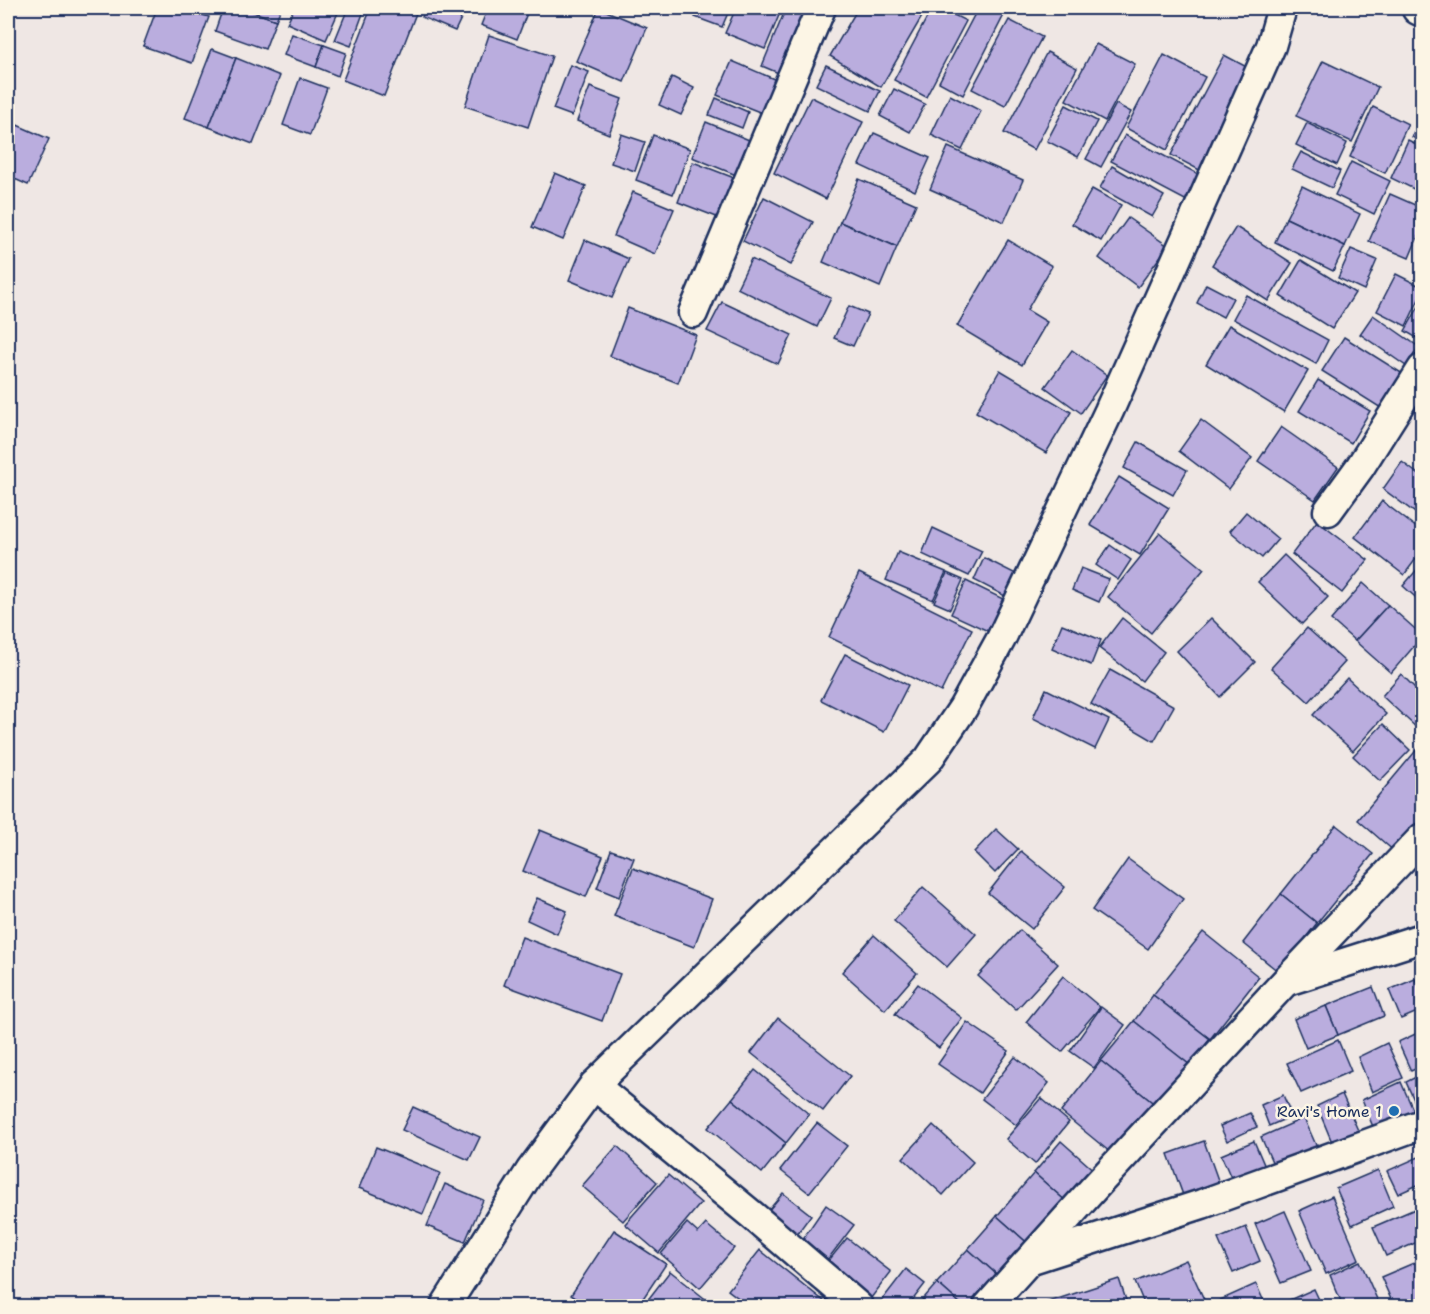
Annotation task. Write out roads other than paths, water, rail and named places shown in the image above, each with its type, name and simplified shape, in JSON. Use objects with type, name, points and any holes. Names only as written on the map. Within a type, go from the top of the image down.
[{"type":"street","points":[[693,313],[822,8]]},
{"type":"street","points":[[445,1306],[531,1170],[594,1084],[928,760],[963,708],[1001,639],[1109,411],[1271,46],[1282,8]]},
{"type":"street","points":[[1328,511],[1360,467],[1422,369]]},
{"type":"street","points":[[988,1306],[1285,982],[1422,838]]},
{"type":"street","points":[[1285,982],[1422,938]]},
{"type":"street","points":[[594,1084],[858,1306]]},
{"type":"street","points":[[1030,1260],[1202,1204],[1422,1124]]},
{"type":"place","name":"Ravi's Home 1","points":[[1394,1111]]}]
